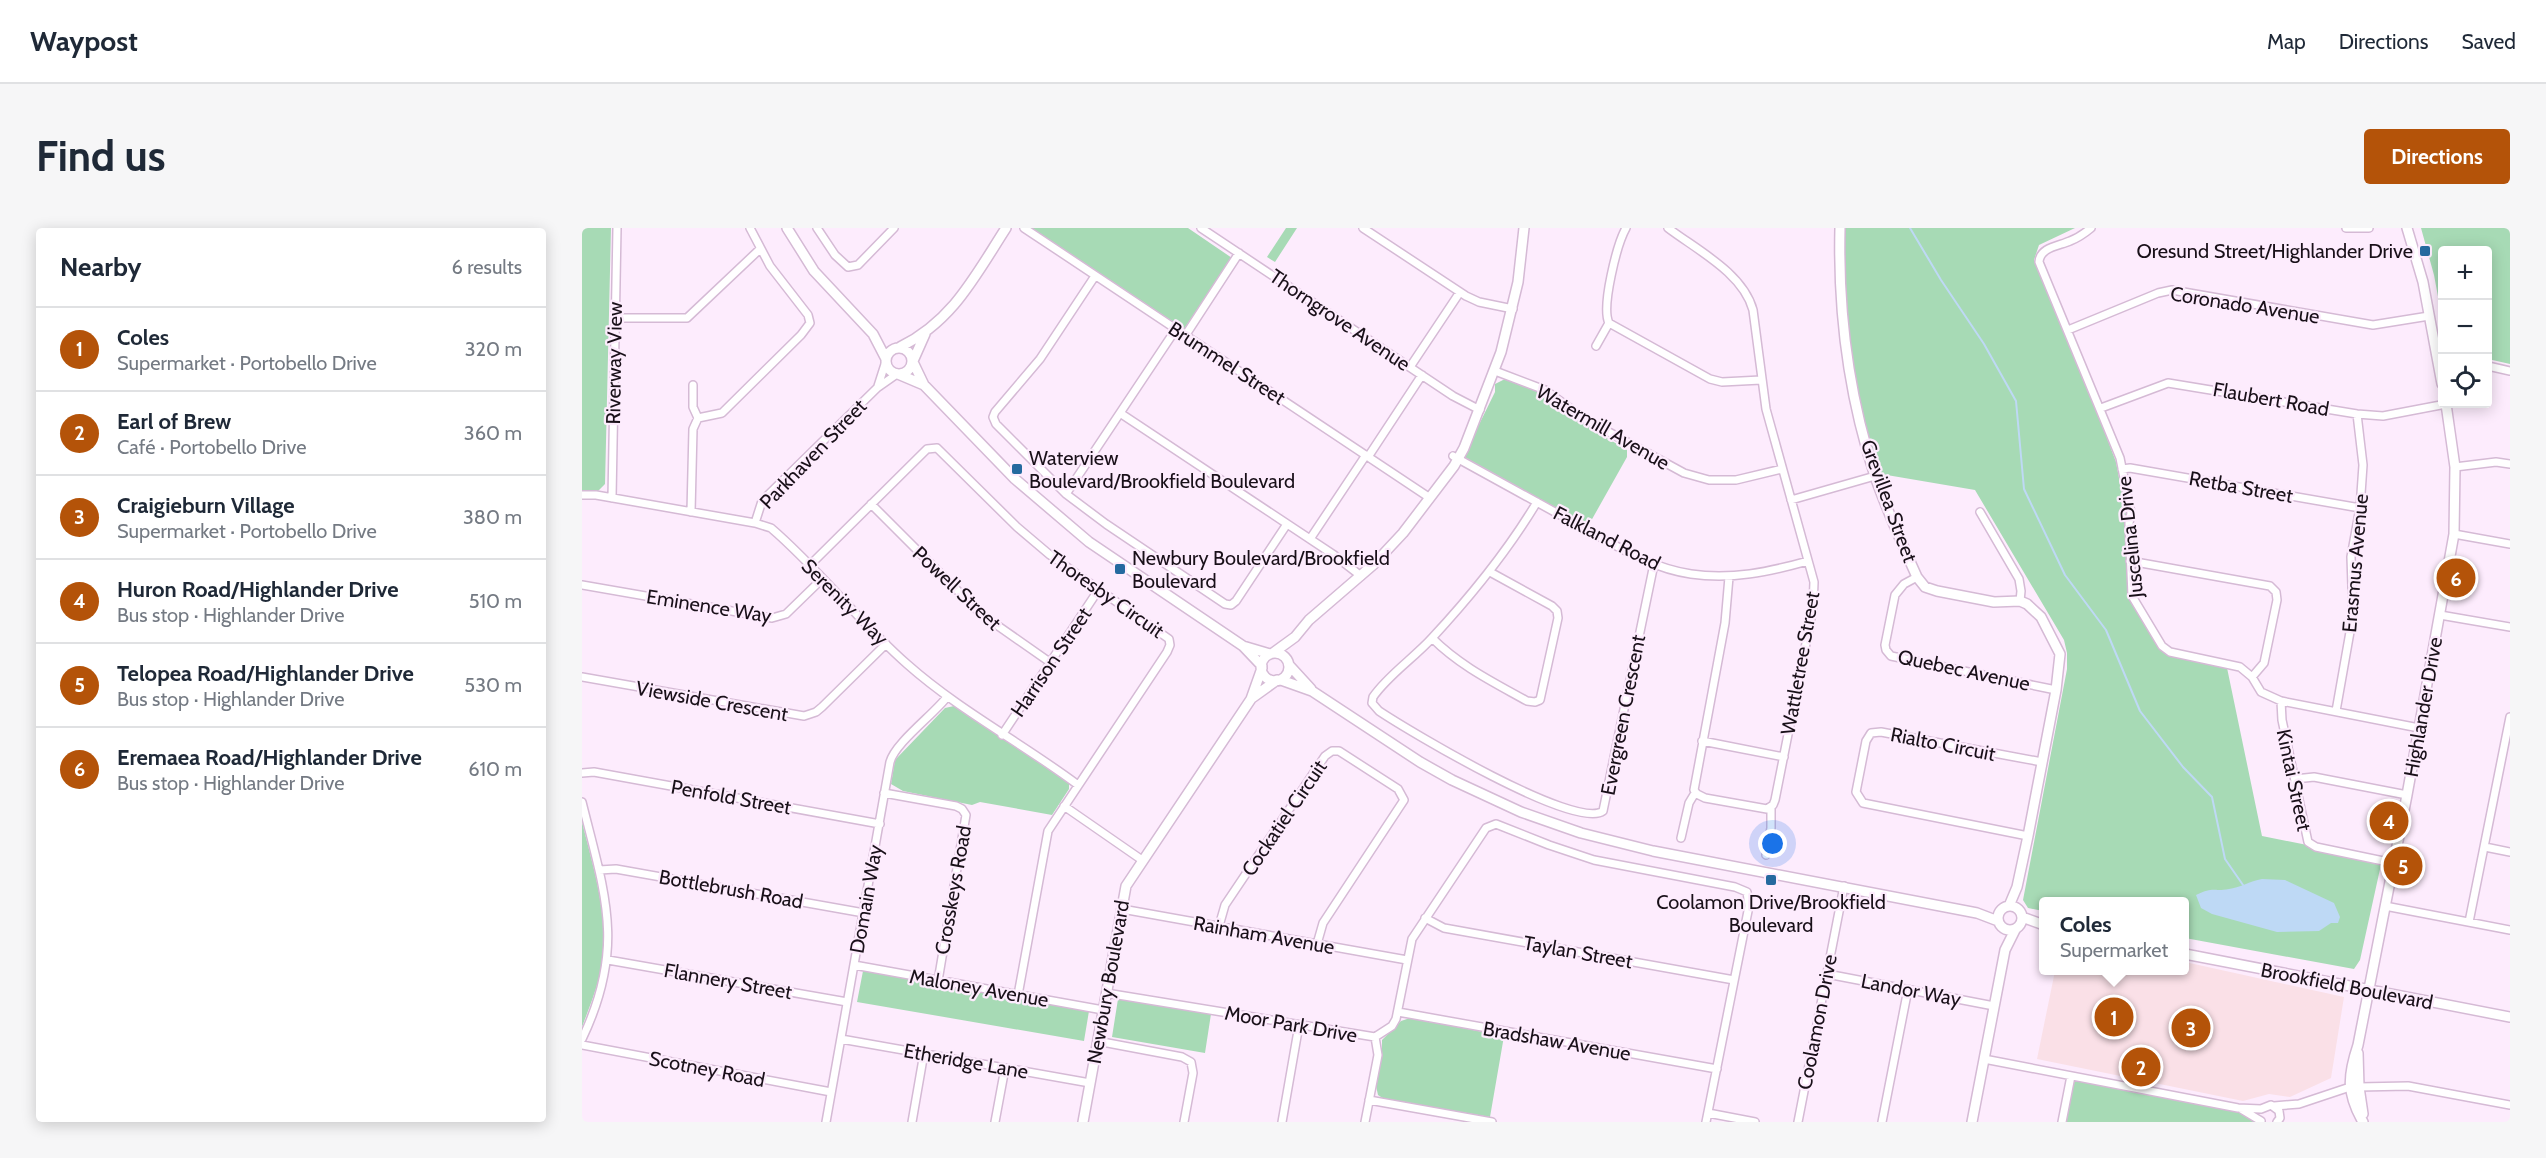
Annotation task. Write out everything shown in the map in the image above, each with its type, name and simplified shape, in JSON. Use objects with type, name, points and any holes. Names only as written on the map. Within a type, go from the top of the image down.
[{"type":"street","name":"Riverway View","points":[[612,498],[616,228]]},
{"type":"street","points":[[698,418],[722,413],[810,325],[808,315],[780,281],[750,228]]},
{"type":"street","points":[[787,228],[814,271],[873,334],[889,369],[924,385]]},
{"type":"street","points":[[817,228],[835,255],[848,267],[858,265],[894,228]]},
{"type":"street","points":[[886,360],[890,351],[925,334],[957,302],[1006,228]]},
{"type":"street","name":"Brummel Street","points":[[1024,228],[1430,498]]},
{"type":"street","name":"Thorngrove Avenue","points":[[1201,228],[1453,396],[1480,410]]},
{"type":"street","points":[[1363,228],[1460,292],[1479,302],[1513,309]]},
{"type":"street","points":[[1262,667],[1271,654],[1295,637],[1309,620],[1361,576],[1403,533],[1430,498],[1455,458],[1472,428],[1495,371],[1513,309],[1524,228]]},
{"type":"street","points":[[1626,228],[1616,249],[1613,262],[1607,313],[1610,323],[1710,379],[1722,382],[1761,380]]},
{"type":"street","name":"Wattletree Street","points":[[1668,228],[1729,273],[1744,288],[1752,310],[1766,409],[1814,582],[1815,597],[1784,757],[1775,800],[1771,808],[1771,828],[1766,855]]},
{"type":"street","name":"Grevillea Street","points":[[1840,228],[1843,310],[1850,368],[1859,414],[1875,476],[1917,578],[1925,587],[1937,591],[1994,602],[2020,601]]},
{"type":"street","name":"Juscelina Drive","points":[[2091,228],[2069,242],[2047,249],[2039,258],[2100,408],[2122,469],[2131,513],[2129,523],[2132,596],[2167,650],[2240,667],[2252,677],[2261,692],[2281,701],[2419,728]]},
{"type":"street","points":[[2346,228],[2369,228]]},
{"type":"street","points":[[2407,228],[2423,282],[2438,354]]},
{"type":"street","points":[[615,318],[687,318],[760,249]]},
{"type":"street","points":[[1185,336],[1239,254]]},
{"type":"street","points":[[1095,276],[1040,359],[997,409],[993,417],[996,424],[1066,494],[1106,524],[1225,604],[1231,605],[1236,601],[1287,524]]},
{"type":"street","name":"Coronado Avenue","points":[[2068,330],[2158,293],[2172,290],[2373,326],[2429,316]]},
{"type":"street","points":[[1410,367],[1460,292]]},
{"type":"street","points":[[1596,346],[1610,323]]},
{"type":"street","points":[[1066,494],[1176,329]]},
{"type":"street","points":[[873,334],[910,353],[924,385],[1016,479],[1057,517],[1089,542],[1244,646],[1269,679],[1312,691],[1420,762],[1452,780],[1521,812],[1581,833],[1622,844],[2039,924]]},
{"type":"street","points":[[898,374],[909,370],[925,334]]},
{"type":"street","name":"Parkhaven Street","points":[[877,388],[886,360]]},
{"type":"street","points":[[2492,367],[2510,371]]},
{"type":"street","name":"Watermill Avenue","points":[[1495,371],[1545,390],[1585,419],[1684,473],[1709,480],[1736,480],[1782,469]]},
{"type":"street","name":"Parkhaven Street","points":[[755,523],[762,501],[877,388],[898,374]]},
{"type":"street","points":[[1310,539],[1422,375]]},
{"type":"street","name":"Flaubert Road","points":[[2100,408],[2168,383],[2357,414],[2383,416],[2438,406]]},
{"type":"street","points":[[691,512],[693,429],[698,418],[693,407],[693,385]]},
{"type":"street","name":"Highlander Drive","points":[[2363,1122],[2354,1087],[2358,1045],[2407,795],[2454,534],[2455,467],[2447,408]]},
{"type":"street","points":[[1120,413],[1310,539],[1361,576]]},
{"type":"street","name":"Erasmus Avenue","points":[[2336,711],[2354,615],[2352,557],[2364,465],[2357,414]]},
{"type":"street","name":"Thoresby Circuit","points":[[809,566],[927,449],[937,448],[1033,541],[1165,633],[1169,639],[1170,645],[1064,806],[1047,836],[1018,995]]},
{"type":"street","name":"Falkland Road","points":[[1455,458],[1629,554],[1654,564],[1690,574],[1729,577],[1758,574],[1808,561]]},
{"type":"street","points":[[2455,467],[2496,462],[2510,464]]},
{"type":"street","name":"Retba Street","points":[[2122,469],[2130,468],[2360,508]]},
{"type":"street","points":[[1791,500],[1875,476]]},
{"type":"street","name":"Serenity Way","points":[[582,495],[612,498],[755,523],[771,528],[886,644],[947,697],[1078,785]]},
{"type":"street","name":"Evergreen Crescent","points":[[1537,502],[1491,572],[1432,638],[1375,694],[1372,700],[1374,707],[1434,747],[1489,776],[1562,806],[1598,814],[1605,807],[1654,564]]},
{"type":"street","name":"Powell Street","points":[[871,504],[974,607],[998,627],[1050,663]]},
{"type":"street","points":[[1972,1122],[2060,663],[2057,645],[2036,611],[2020,601],[2019,579],[1980,512]]},
{"type":"street","points":[[2454,534],[2510,544]]},
{"type":"street","points":[[2130,561],[2270,585],[2276,592],[2277,600],[2264,663],[2252,677]]},
{"type":"street","points":[[1432,638],[1469,669],[1527,701],[1540,700],[1558,618],[1557,611],[1491,572]]},
{"type":"street","points":[[1681,838],[1689,803],[1695,793],[1694,785],[1725,623],[1729,577]]},
{"type":"street","name":"Quebec Avenue","points":[[1917,578],[1904,584],[1895,595],[1886,645],[1886,650],[1891,656],[2056,690]]},
{"type":"street","name":"Eminence Way","points":[[582,585],[772,618],[786,614],[822,579]]},
{"type":"street","name":"Harrison Street","points":[[1002,735],[1099,589]]},
{"type":"street","points":[[2440,615],[2510,627]]},
{"type":"street","points":[[1279,680],[1287,674],[1295,637]]},
{"type":"street","name":"Viewside Crescent","points":[[582,677],[804,716],[816,712],[886,644]]},
{"type":"street","points":[[1244,646],[1271,654],[1282,654],[1312,691]]},
{"type":"street","name":"Newbury Boulevard","points":[[1083,1122],[1126,886],[1251,699],[1262,667]]},
{"type":"street","name":"Newbury Boulevard","points":[[1251,699],[1279,680]]},
{"type":"street","name":"Domain Way","points":[[826,1122],[891,757],[947,697]]},
{"type":"street","name":"Kintai Street","points":[[2281,701],[2282,720],[2308,842],[2316,847],[2393,863]]},
{"type":"street","points":[[2469,922],[2510,717]]},
{"type":"street","name":"Rialto Circuit","points":[[2028,836],[1865,804],[1857,795],[1858,780],[1866,741],[1869,734],[1874,732],[2042,762]]},
{"type":"street","points":[[1702,741],[1784,757]]},
{"type":"street","name":"Cockatiel Circuit","points":[[1219,926],[1225,905],[1325,756],[1335,750],[1347,755],[1398,789],[1404,800],[1323,923],[1317,944]]},
{"type":"street","name":"Penfold Street","points":[[582,773],[594,772],[880,824]]},
{"type":"street","points":[[2500,775],[2510,777]]},
{"type":"street","points":[[2295,779],[2313,777],[2407,795]]},
{"type":"street","name":"Crosskeys Road","points":[[884,793],[956,806],[966,815],[938,981]]},
{"type":"street","points":[[1695,793],[1705,798],[1763,809],[1771,808]]},
{"type":"street","points":[[582,802],[607,910],[608,960],[601,993],[582,1039]]},
{"type":"street","points":[[1064,806],[1142,860]]},
{"type":"street","points":[[1398,1012],[1412,939],[1486,828],[1496,824],[1594,860],[1745,891],[1749,895],[1750,902],[1706,1122]]},
{"type":"street","points":[[2485,847],[2510,852]]},
{"type":"street","name":"Bottlebrush Road","points":[[599,870],[616,868],[864,913]]},
{"type":"street","name":"Coolamon Drive","points":[[1798,1122],[1844,886]]},
{"type":"street","points":[[2385,906],[2510,930]]},
{"type":"street","name":"Rainham Avenue","points":[[1122,909],[1407,960]]},
{"type":"street","name":"Taylan Street","points":[[1425,918],[1444,928],[1734,980]]},
{"type":"street","name":"Brookfield Boulevard","points":[[2189,955],[2510,1017]]},
{"type":"street","name":"Flannery Street","points":[[608,960],[847,1002]]},
{"type":"street","name":"Maloney Avenue","points":[[854,966],[1103,1010]]},
{"type":"street","name":"Landor Way","points":[[1827,974],[1994,1006]]},
{"type":"street","points":[[1882,1122],[1908,989]]},
{"type":"street","name":"Moor Park Drive","points":[[1106,993],[1375,1037],[1392,1026],[1398,1012]]},
{"type":"street","name":"Bradshaw Avenue","points":[[1398,1012],[1717,1069]]},
{"type":"street","points":[[1282,1122],[1299,1025]]},
{"type":"street","points":[[1365,1122],[1378,1055],[1375,1037]]},
{"type":"street","name":"Etheridge Lane","points":[[841,1039],[1090,1083]]},
{"type":"street","points":[[1097,1041],[1182,1057],[1191,1062],[1193,1073],[1184,1122]]},
{"type":"street","name":"Scotney Road","points":[[582,1045],[831,1092]]},
{"type":"street","points":[[912,1122],[924,1053]]},
{"type":"street","points":[[1984,1059],[2238,1108],[2261,1109],[2267,1105],[2299,1104],[2354,1087],[2408,1086],[2510,1105]]},
{"type":"street","points":[[995,1122],[1005,1068]]},
{"type":"street","points":[[2062,1122],[2071,1076]]},
{"type":"street","points":[[1369,1100],[1452,1118],[1492,1122]]},
{"type":"street","points":[[2278,1120],[2299,1104]]},
{"type":"street","points":[[2274,1106],[2279,1111],[2278,1120]]},
{"type":"street","points":[[2238,1108],[2261,1122]]},
{"type":"street","points":[[2261,1109],[2259,1115],[2261,1122]]},
{"type":"street","points":[[1708,1113],[1755,1122]]},
{"type":"shaded area","points":[[2189,963],[2344,997],[2331,1078],[2290,1097],[2269,1094],[2243,1101],[2037,1059],[2054,975],[2189,975]]},
{"type":"green space","points":[[582,228],[611,228],[605,484],[598,491],[582,491]]},
{"type":"green space","points":[[1031,228],[1188,228],[1232,258],[1184,329]]},
{"type":"green space","points":[[1286,228],[1297,228],[1275,262],[1267,257]]},
{"type":"green space","points":[[1843,228],[2075,228],[2039,245],[2034,260],[2079,364],[2116,462],[2126,515],[2132,596],[2167,650],[2226,663],[2262,836],[2382,860],[2360,960],[2354,969],[2189,939],[2189,897],[2039,897],[2039,910],[2028,908],[2023,900],[2067,669],[2064,640],[1975,490],[1875,473],[1851,365],[1843,294]]},
{"type":"green space","points":[[2421,228],[2510,228],[2510,364],[2492,360],[2492,246],[2438,246],[2438,296]]},
{"type":"green space","points":[[1505,379],[1543,394],[1582,423],[1627,450],[1627,457],[1591,521],[1582,523],[1466,458],[1465,453],[1495,392],[1495,384]]},
{"type":"green space","points":[[954,706],[1069,783],[1069,789],[1052,815],[980,802],[972,805],[903,791],[891,784],[895,760],[945,708]]},
{"type":"green space","points":[[582,822],[596,876],[604,932],[601,969],[582,1027]]},
{"type":"green space","points":[[863,971],[1089,1011],[1084,1041],[857,1002]]},
{"type":"green space","points":[[1118,999],[1211,1014],[1205,1053],[1112,1037]]},
{"type":"green space","points":[[1410,1018],[1504,1036],[1490,1117],[1384,1099],[1378,1095],[1376,1086],[1382,1040],[1401,1021]]},
{"type":"green space","points":[[2071,1076],[2238,1108],[2262,1122],[2062,1122]]},
{"type":"water","points":[[2262,879],[2285,880],[2334,903],[2340,917],[2338,923],[2331,923],[2319,931],[2277,932],[2212,914],[2201,908],[2196,895],[2210,890],[2233,888]]},
{"type":"waterway","points":[[1910,228],[1941,280],[1984,344],[2016,401],[2024,489],[2065,575],[2106,630],[2140,711],[2183,767],[2212,797],[2225,859],[2243,885]]},
{"type":"place","name":"Oresund Street/Highlander Drive","points":[[2425,251]]},
{"type":"place","name":"Waterview Boulevard/Brookfield Boulevard","points":[[1017,469]]},
{"type":"place","name":"Newbury Boulevard/Brookfield Boulevard","points":[[1120,569]]},
{"type":"place","name":"Eremaea Road/Highlander Drive","points":[[2456,578]]},
{"type":"place","name":"Huron Road/Highlander Drive","points":[[2389,821]]},
{"type":"place","name":"Telopea Road/Highlander Drive","points":[[2403,866]]},
{"type":"place","name":"Coolamon Drive/Brookfield Boulevard","points":[[1771,880]]},
{"type":"place","name":"Coles","points":[[2114,1017]]},
{"type":"place","name":"Craigieburn Village","points":[[2191,1028]]},
{"type":"place","name":"Earl of Brew","points":[[2141,1067]]}]
